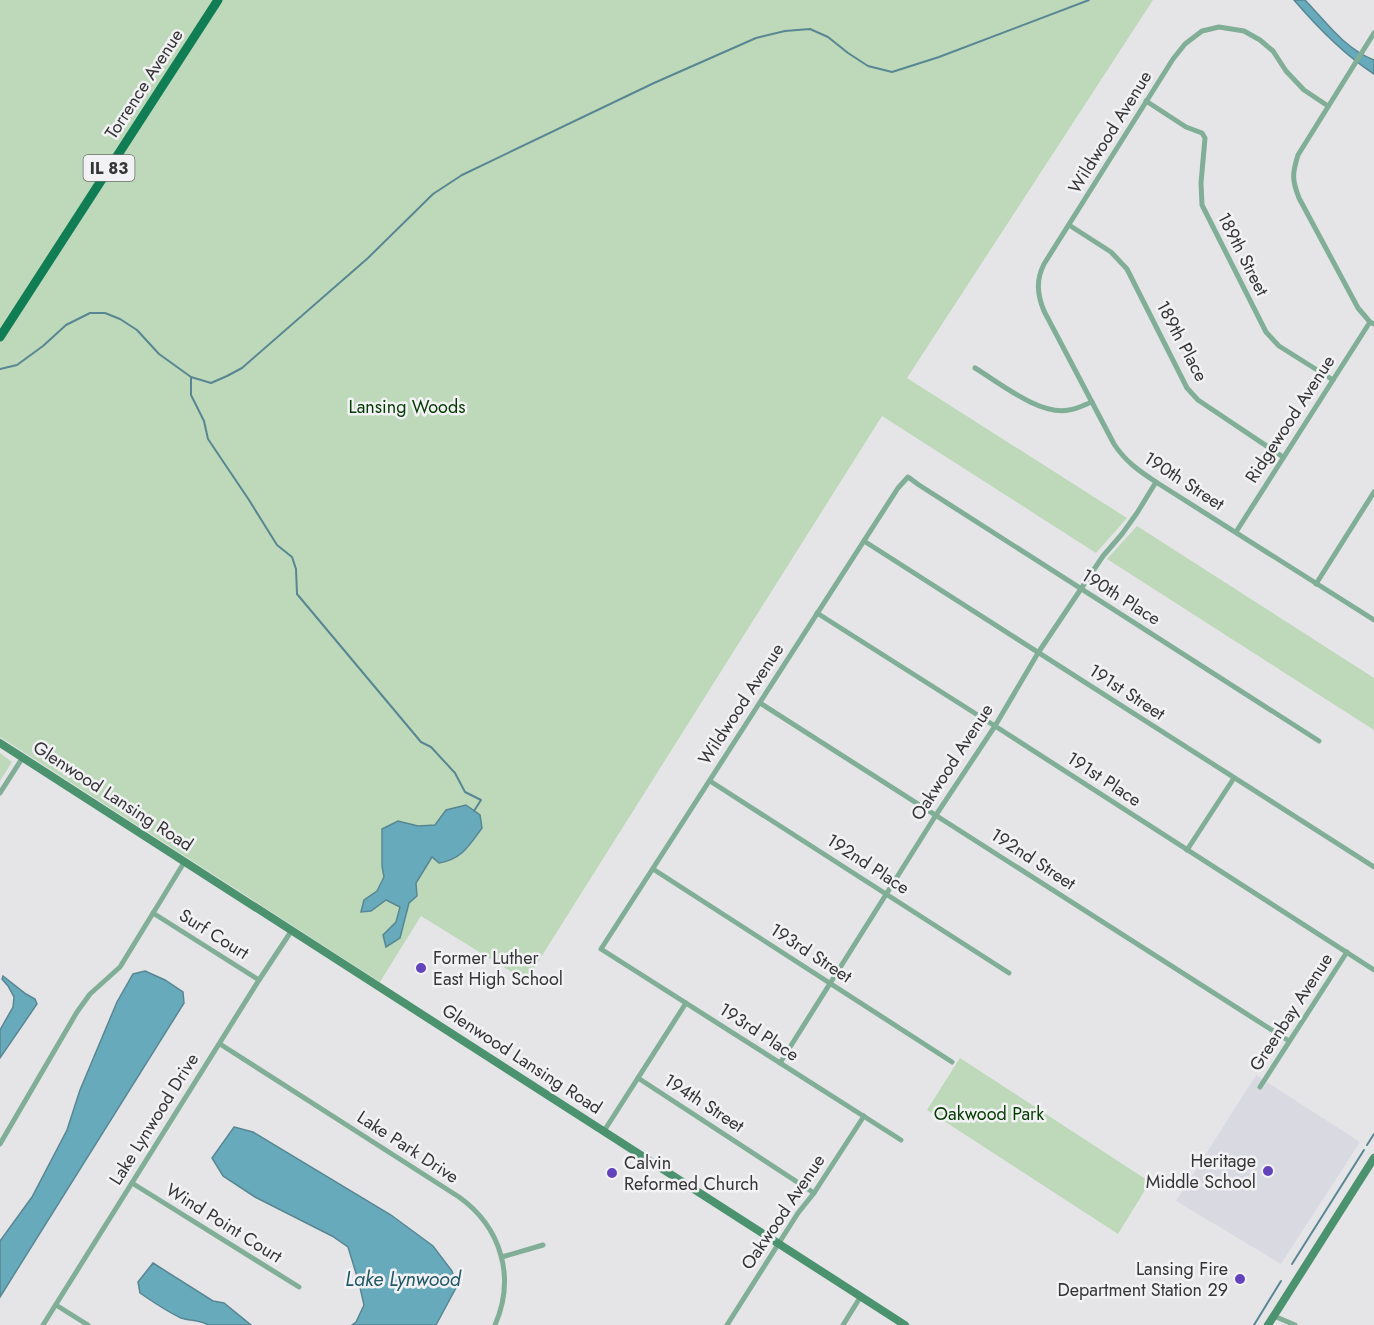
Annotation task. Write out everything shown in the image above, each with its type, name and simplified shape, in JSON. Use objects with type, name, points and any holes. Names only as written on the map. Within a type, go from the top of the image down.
[{"type":"main road","name":"Torrence Avenue","points":[[0,337],[218,0]]},
{"type":"main road","name":"Glenwood Lansing Road","points":[[0,743],[905,1325]]},
{"type":"main road","points":[[1268,1325],[1374,1158]]},
{"type":"street","name":"Wildwood Avenue","points":[[1041,271],[1146,101],[1185,44],[1202,31],[1219,27],[1244,30],[1274,51],[1286,71],[1304,90],[1328,106]]},
{"type":"street","points":[[1372,323],[1358,308],[1293,183],[1298,155],[1374,33]]},
{"type":"street","name":"189th Street","points":[[1146,101],[1186,127],[1202,133],[1205,138],[1202,205],[1266,332],[1280,346],[1333,380]]},
{"type":"street","name":"189th Place","points":[[1069,225],[1111,252],[1127,269],[1188,388],[1197,400],[1283,457]]},
{"type":"street","name":"190th Street","points":[[1041,271],[1038,276],[1041,303],[1119,453],[1132,466],[1156,482],[1374,620]]},
{"type":"street","name":"Ridgewood Avenue","points":[[1236,532],[1372,323]]},
{"type":"street","points":[[975,368],[1047,410],[1069,410],[1092,402]]},
{"type":"street","name":"Wildwood Avenue","points":[[601,949],[898,488],[908,477]]},
{"type":"street","name":"190th Place","points":[[908,477],[1319,741]]},
{"type":"street","name":"Oakwood Avenue","points":[[780,1063],[936,814],[995,726],[1038,653],[1103,556],[1137,513],[1156,482]]},
{"type":"street","points":[[1316,584],[1374,492]]},
{"type":"street","points":[[1368,501],[1374,505]]},
{"type":"street","name":"191st Street","points":[[864,541],[1374,867]]},
{"type":"street","name":"191st Place","points":[[817,613],[1374,970]]},
{"type":"street","name":"192nd Street","points":[[760,703],[1289,1041]]},
{"type":"street","points":[[0,793],[23,757]]},
{"type":"street","points":[[1187,850],[1234,778]]},
{"type":"street","name":"192nd Place","points":[[710,781],[1009,973]]},
{"type":"street","points":[[0,1144],[77,1012],[90,994],[120,967],[185,861]]},
{"type":"street","name":"193rd Street","points":[[653,869],[952,1062]]},
{"type":"street","name":"Surf Court","points":[[153,913],[259,980]]},
{"type":"street","name":"Lake Lynwood Drive","points":[[43,1325],[292,930]]},
{"type":"street","name":"193rd Place","points":[[601,949],[901,1140]]},
{"type":"street","name":"Greenbay Avenue","points":[[1260,1087],[1347,952]]},
{"type":"street","points":[[604,1131],[686,1003]]},
{"type":"street","name":"Lake Park Drive","points":[[220,1044],[475,1210],[490,1229],[502,1257],[505,1281],[501,1311],[495,1325]]},
{"type":"street","name":"194th Street","points":[[638,1078],[814,1193]]},
{"type":"street","name":"Oakwood Avenue","points":[[727,1325],[798,1213],[814,1193],[864,1116]]},
{"type":"street","name":"Wind Point Court","points":[[132,1183],[299,1287]]},
{"type":"street","points":[[502,1257],[543,1245]]},
{"type":"street","points":[[843,1325],[861,1296]]},
{"type":"street","points":[[56,1305],[87,1325]]},
{"type":"street","points":[[1274,1316],[1295,1325]]},
{"type":"shaded area","name":"Heritage Middle School","points":[[1256,1075],[1360,1142],[1281,1264],[1176,1201]]},
{"type":"green space","name":"Lansing Woods","points":[[0,0],[1153,0],[907,378],[1127,518],[1096,553],[882,416],[526,981],[421,916],[380,982],[0,737]]},
{"type":"green space","points":[[1137,526],[1374,678],[1374,730],[1107,559]]},
{"type":"green space","points":[[0,753],[12,762],[0,781]]},
{"type":"green space","name":"Oakwood Park","points":[[960,1058],[1150,1182],[1118,1234],[927,1110]]},
{"type":"water","points":[[1294,0],[1305,0],[1345,42],[1374,60],[1374,74],[1331,40]]},
{"type":"water","points":[[466,805],[480,815],[482,828],[464,851],[454,858],[439,863],[432,857],[416,883],[417,896],[409,903],[400,938],[386,947],[383,935],[396,922],[400,907],[386,900],[371,911],[361,912],[364,900],[377,891],[384,877],[382,829],[398,821],[418,826],[435,825],[446,810]]},
{"type":"water","points":[[145,971],[183,992],[184,1003],[0,1297],[0,1241],[32,1197],[67,1130],[80,1090],[117,1002],[133,974]]},
{"type":"water","points":[[3,976],[35,999],[37,1004],[0,1058],[0,1030],[13,1007],[14,997],[2,979]]},
{"type":"water","name":"Lake Lynwood","points":[[234,1127],[253,1132],[391,1215],[433,1246],[452,1271],[457,1286],[436,1325],[352,1325],[356,1322],[364,1305],[348,1247],[332,1236],[255,1197],[223,1176],[212,1158]]},
{"type":"water","points":[[153,1263],[213,1301],[224,1303],[251,1325],[208,1325],[181,1318],[160,1306],[140,1293],[138,1282]]},
{"type":"waterway","points":[[0,369],[17,365],[66,325],[90,313],[105,313],[137,330],[159,354],[191,377],[211,383],[242,368],[368,258],[433,194],[462,175],[654,83],[756,38],[785,31],[810,29],[828,37],[868,66],[892,72],[939,57],[1089,0]]},
{"type":"waterway","points":[[191,377],[191,395],[204,421],[208,439],[277,545],[292,557],[296,569],[297,594],[421,742],[431,747],[455,773],[465,792],[481,800],[474,811]]},
{"type":"waterway","points":[[1367,1145],[1374,1134]]},
{"type":"waterway","points":[[1292,1264],[1364,1150]]},
{"type":"waterway","points":[[1254,1325],[1281,1281]]},
{"type":"place","name":"Former Luther East High School","points":[[421,968]]},
{"type":"place","name":"Heritage Middle School","points":[[1268,1171]]},
{"type":"place","name":"Calvin Reformed Church","points":[[612,1173]]},
{"type":"place","name":"Lansing Fire Department Station 29","points":[[1240,1279]]}]
